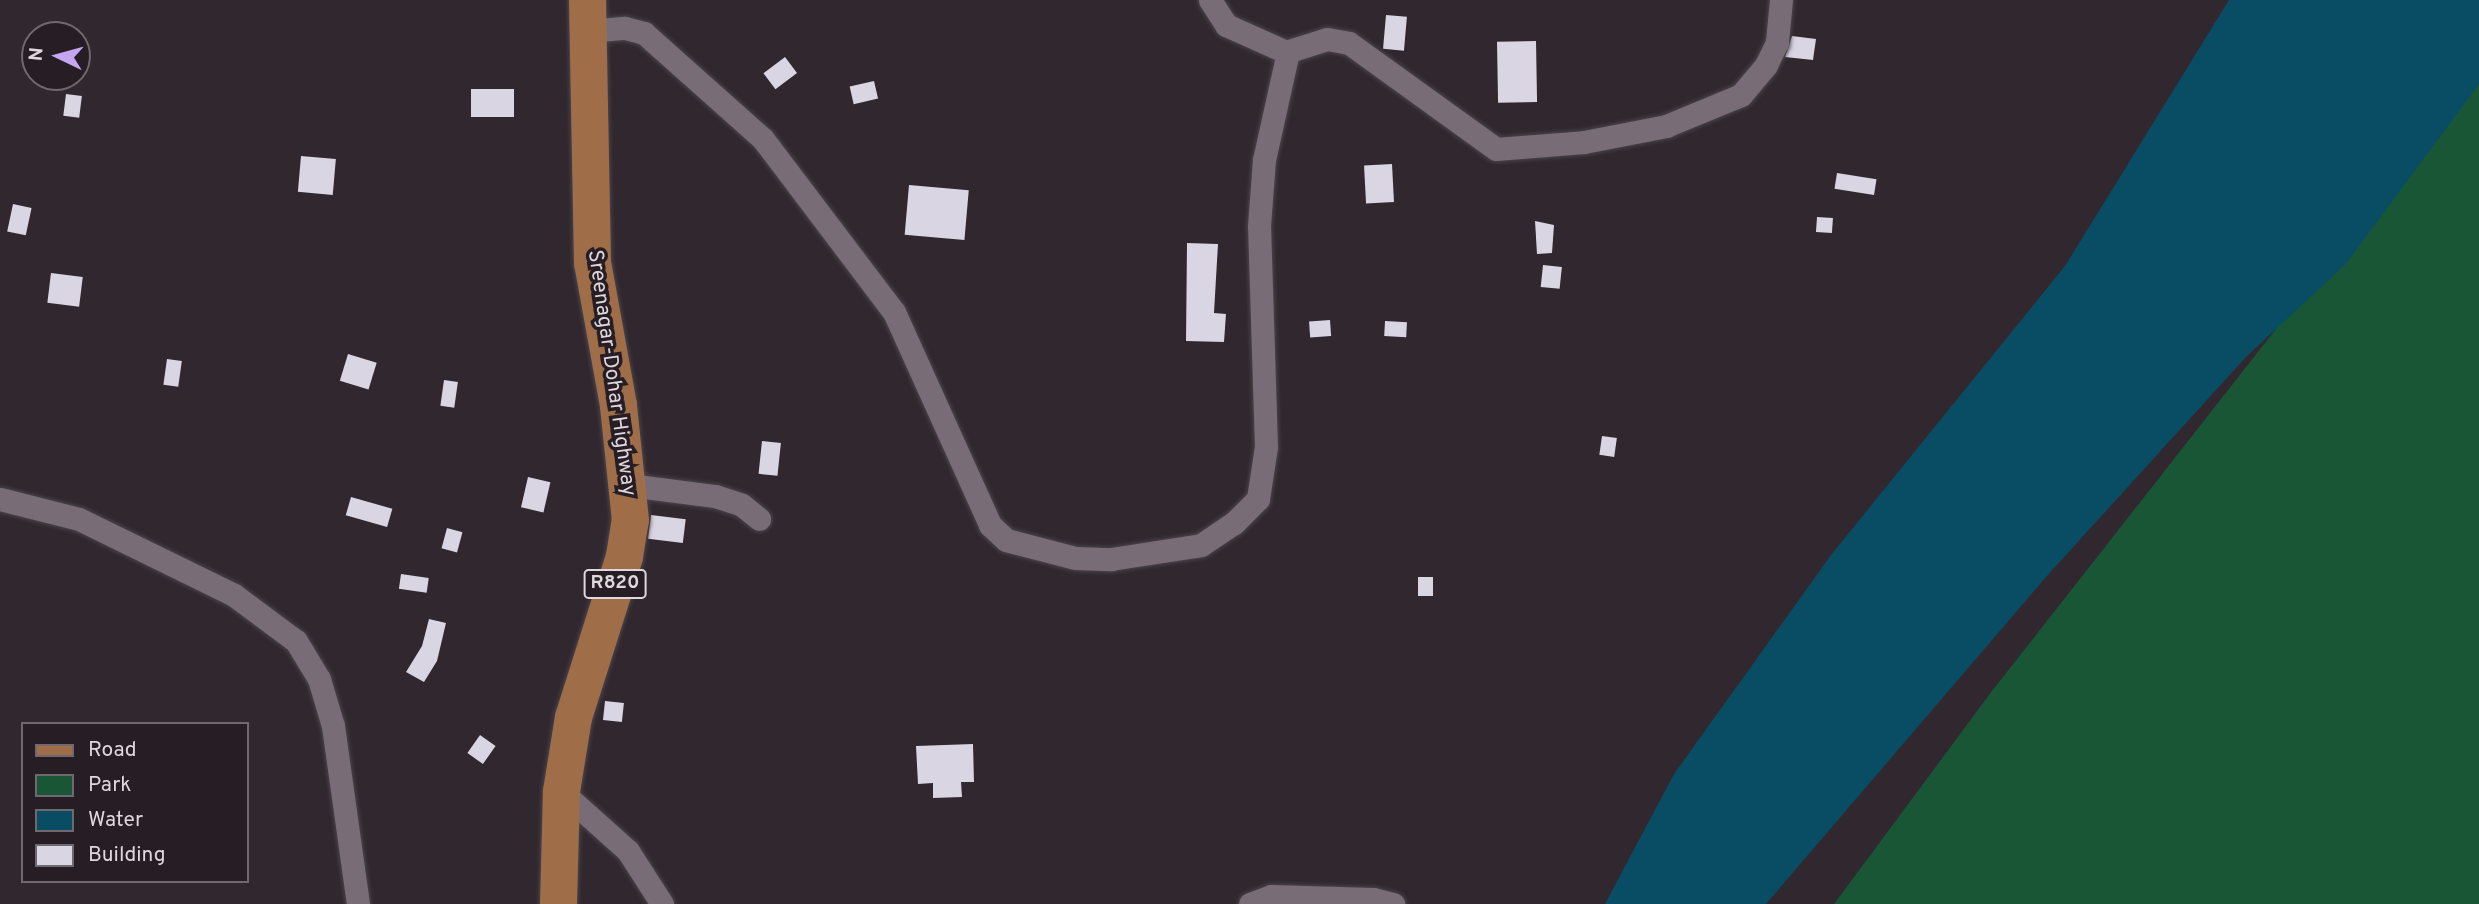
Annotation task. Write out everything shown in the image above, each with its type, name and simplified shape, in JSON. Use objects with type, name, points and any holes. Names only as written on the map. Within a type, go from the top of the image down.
[{"type":"main road","name":"Sreenagar-Dohar Highway","points":[[558,904],[561,791],[573,717],[624,556],[629,485],[592,261],[588,16]]},
{"type":"street","points":[[1210,0],[1226,25],[1288,52],[1327,39],[1349,43],[1494,149],[1584,142],[1665,127],[1741,95],[1766,65],[1777,42],[1781,0]]},
{"type":"street","points":[[588,16],[644,33],[763,139],[894,312],[990,525],[1006,540],[1075,558],[1111,559],[1201,545],[1234,523],[1258,499],[1266,447],[1259,226],[1264,160],[1288,52]]},
{"type":"street","points":[[629,485],[715,496],[742,505],[759,519]]},
{"type":"street","points":[[0,499],[79,519],[234,595],[296,641],[319,679],[333,726],[358,904]]},
{"type":"street","points":[[561,791],[628,851],[662,904]]},
{"type":"street","points":[[1250,904],[1271,896],[1373,899],[1393,904]]},
{"type":"green space","points":[[2479,70],[2479,904],[1834,904],[1992,691]]},
{"type":"water","points":[[2229,0],[2479,0],[2479,84],[2345,265],[2246,357],[2046,577],[1766,904],[1605,904],[1674,774],[1831,555],[2065,266]]},
{"type":"building","points":[[1386,15],[1407,17],[1404,51],[1383,49]]},
{"type":"building","points":[[1792,36],[1816,39],[1813,60],[1785,57]]},
{"type":"building","points":[[1536,41],[1537,102],[1498,103],[1497,42]]},
{"type":"building","points":[[785,57],[797,73],[775,89],[763,73]]},
{"type":"building","points":[[874,81],[878,99],[854,104],[850,87]]},
{"type":"building","points":[[471,89],[514,89],[514,117],[471,117]]},
{"type":"building","points":[[66,94],[82,96],[79,118],[63,116]]},
{"type":"building","points":[[301,156],[336,159],[333,195],[298,192]]},
{"type":"building","points":[[1392,164],[1394,202],[1366,203],[1364,165]]},
{"type":"building","points":[[1837,173],[1877,179],[1874,195],[1834,189]]},
{"type":"building","points":[[909,185],[969,190],[964,240],[905,235]]},
{"type":"building","points":[[13,204],[32,208],[26,235],[7,231]]},
{"type":"building","points":[[1817,217],[1833,218],[1832,233],[1816,232]]},
{"type":"building","points":[[1535,221],[1554,225],[1552,253],[1537,254]]},
{"type":"building","points":[[1187,243],[1218,244],[1214,313],[1226,314],[1224,342],[1186,341]]},
{"type":"building","points":[[1543,265],[1562,267],[1560,289],[1541,287]]},
{"type":"building","points":[[51,273],[83,277],[79,307],[47,303]]},
{"type":"building","points":[[1330,320],[1331,336],[1310,337],[1309,321]]},
{"type":"building","points":[[1385,321],[1407,322],[1406,337],[1384,336]]},
{"type":"building","points":[[348,354],[377,363],[369,390],[340,381]]},
{"type":"building","points":[[167,359],[182,361],[178,387],[163,385]]},
{"type":"building","points":[[444,380],[458,382],[454,408],[440,406]]},
{"type":"building","points":[[1602,436],[1617,438],[1614,457],[1599,455]]},
{"type":"building","points":[[762,441],[781,443],[777,476],[759,474]]},
{"type":"building","points":[[528,477],[550,482],[543,512],[521,507]]},
{"type":"building","points":[[351,497],[392,509],[387,527],[346,515]]},
{"type":"building","points":[[651,515],[686,519],[683,543],[648,539]]},
{"type":"building","points":[[447,528],[462,532],[457,552],[442,548]]},
{"type":"building","points":[[401,574],[429,578],[427,593],[399,589]]},
{"type":"building","points":[[1418,577],[1433,577],[1433,596],[1418,596]]},
{"type":"building","points":[[429,619],[446,623],[437,661],[424,682],[406,672],[422,646]]},
{"type":"building","points":[[605,701],[624,703],[622,722],[603,720]]},
{"type":"building","points":[[480,735],[496,746],[483,764],[467,753]]},
{"type":"building","points":[[973,744],[974,782],[961,782],[962,797],[933,798],[933,783],[918,784],[916,746]]}]
